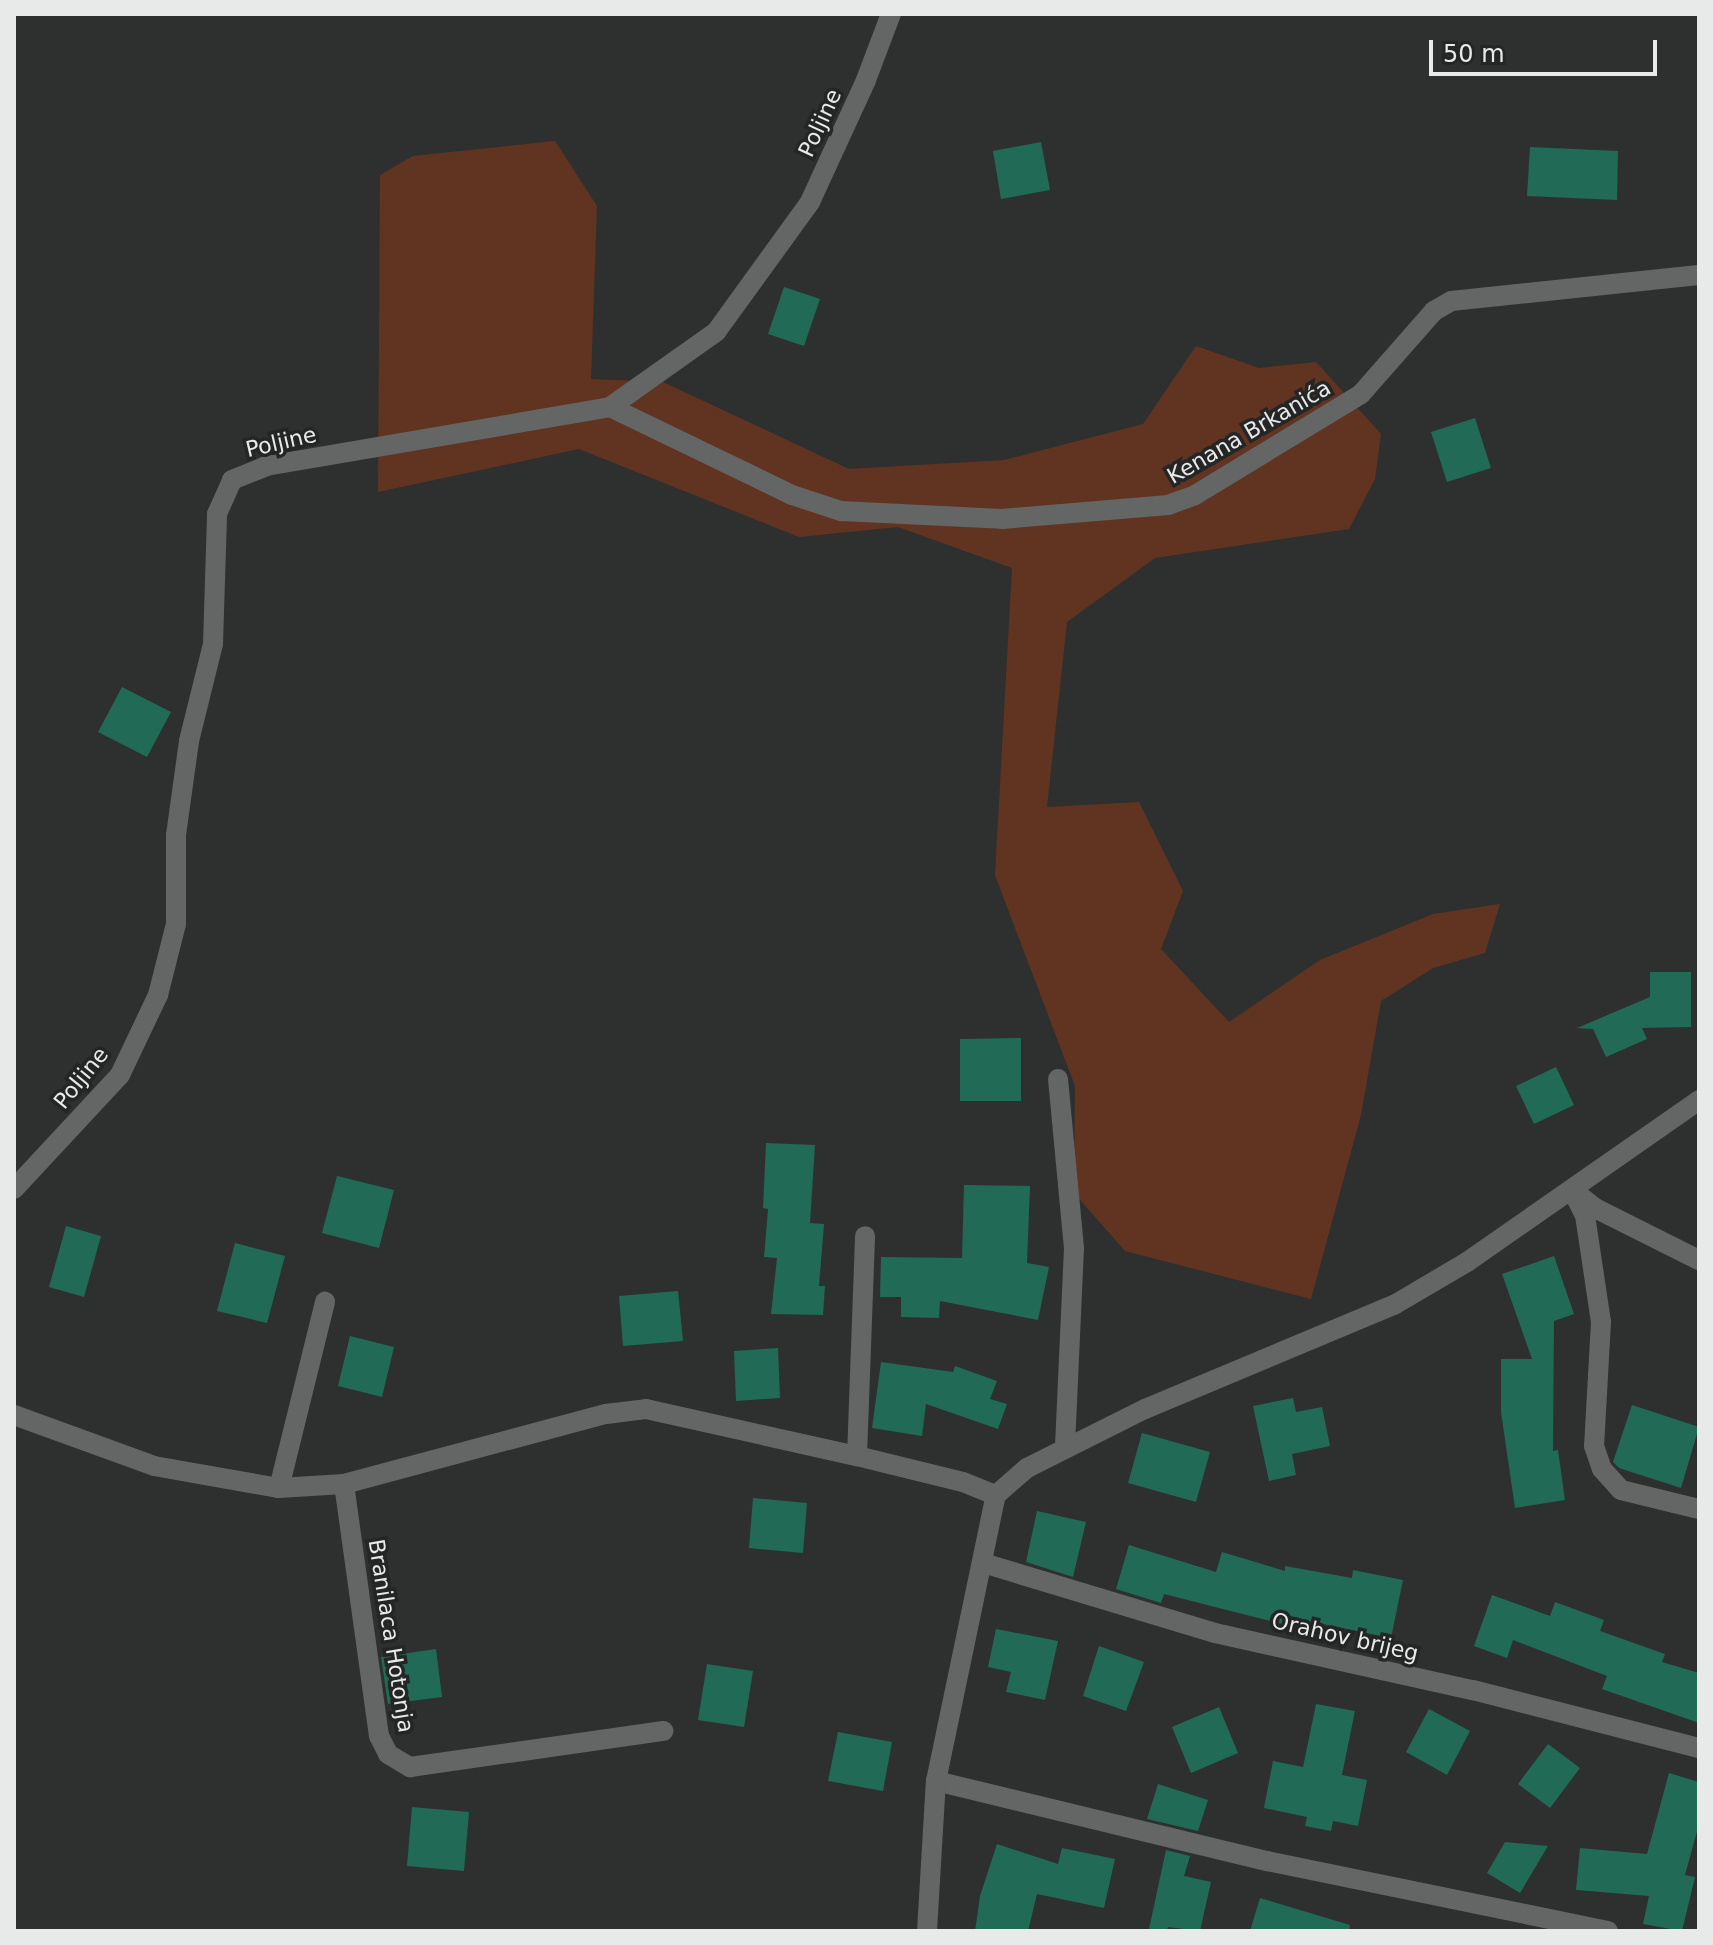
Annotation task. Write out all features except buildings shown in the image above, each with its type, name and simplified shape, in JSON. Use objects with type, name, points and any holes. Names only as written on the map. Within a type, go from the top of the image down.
[{"type":"street","name":"Poljine","points":[[14,1189],[120,1075],[158,995],[176,924],[176,835],[189,741],[213,644],[217,514],[232,480],[266,466],[610,407],[716,332],[802,214],[866,80],[891,14]]},
{"type":"street","name":"Kenana Brkanića","points":[[610,407],[792,495],[841,511],[1002,519],[1168,505],[1195,495],[1361,394],[1434,311],[1451,301],[1699,275]]},
{"type":"street","points":[[1058,1079],[1074,1248],[1065,1448]]},
{"type":"street","points":[[927,1931],[936,1781],[996,1495],[1027,1468],[1145,1409],[1394,1305],[1467,1262],[1699,1100]]},
{"type":"street","points":[[1572,1190],[1595,1208],[1699,1260]]},
{"type":"street","points":[[1572,1190],[1585,1215],[1601,1322],[1594,1446],[1602,1469],[1621,1490],[1699,1509]]},
{"type":"street","points":[[857,1456],[865,1236]]},
{"type":"street","points":[[279,1488],[325,1302]]},
{"type":"street","points":[[14,1415],[154,1466],[279,1488],[344,1484],[606,1414],[646,1409],[963,1482],[996,1495]]},
{"type":"street","name":"Branilaca Hotonja","points":[[344,1484],[379,1736],[388,1754],[410,1767],[663,1731]]},
{"type":"street","name":"Orahov brijeg","points":[[983,1563],[1215,1633],[1473,1690],[1699,1748]]},
{"type":"street","points":[[936,1781],[1267,1861],[1608,1931]]},
{"type":"shaded area","points":[[555,141],[597,206],[591,379],[663,382],[849,469],[1004,460],[1143,424],[1196,346],[1259,368],[1316,362],[1381,434],[1375,479],[1349,529],[1155,558],[1067,622],[1047,807],[1139,802],[1183,891],[1161,949],[1229,1022],[1320,960],[1433,914],[1500,904],[1485,953],[1433,968],[1381,1001],[1361,1115],[1311,1299],[1125,1251],[1074,1193],[1075,1086],[995,875],[1012,568],[898,527],[799,537],[579,449],[378,492],[380,175],[413,156]]}]
